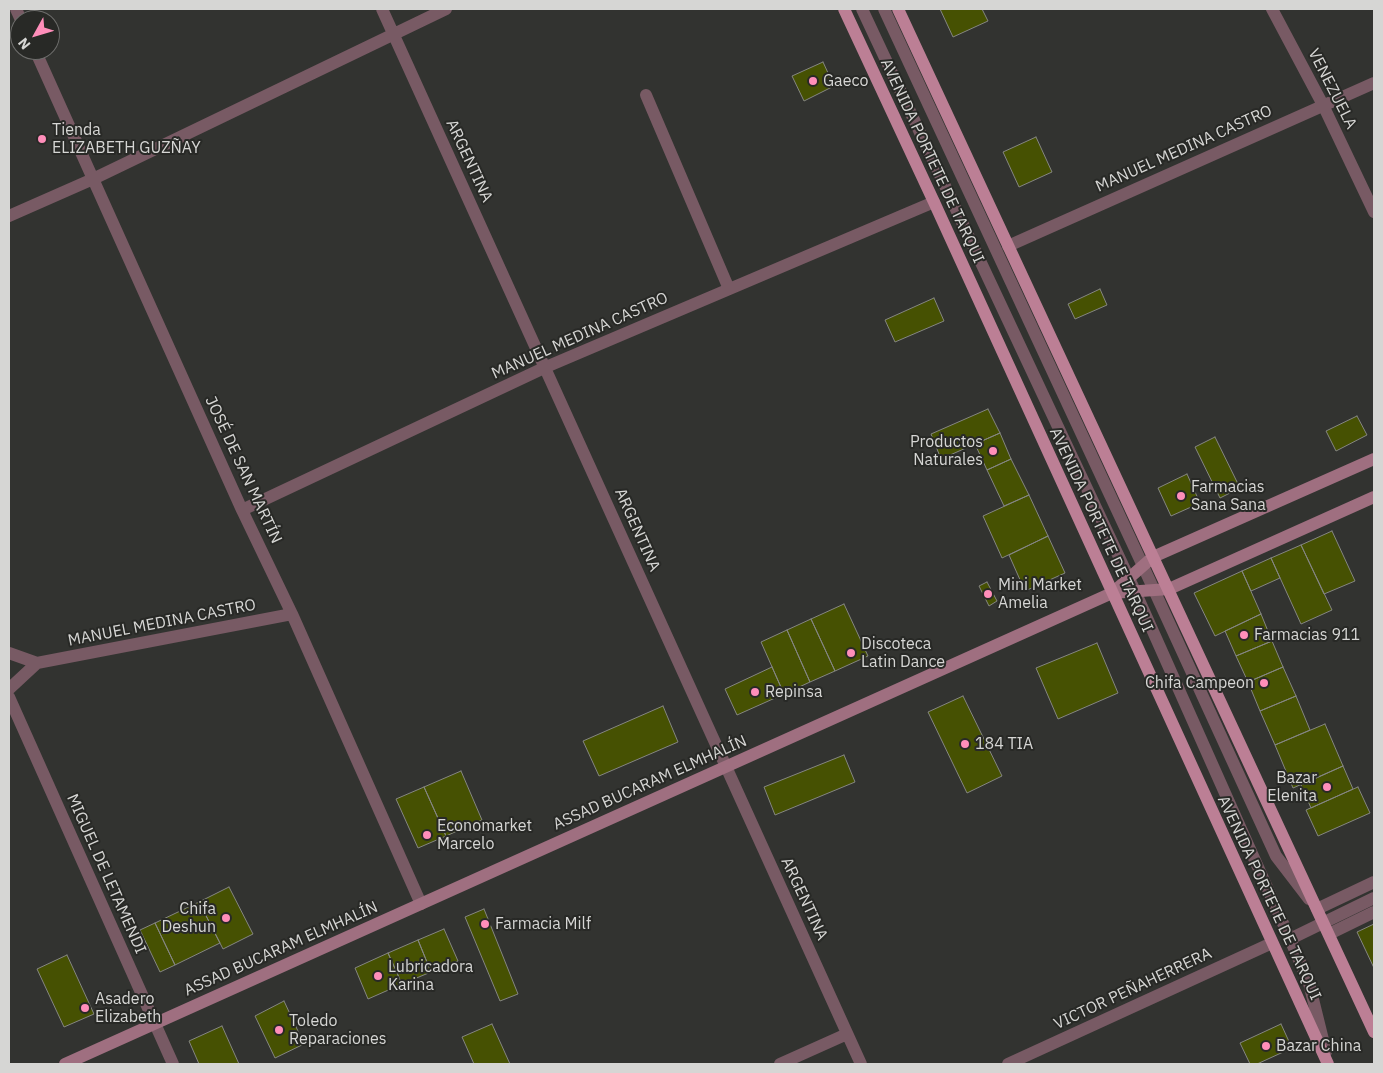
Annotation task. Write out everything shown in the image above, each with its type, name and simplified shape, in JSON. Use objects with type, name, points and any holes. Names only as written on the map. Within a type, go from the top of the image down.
[{"type":"main road","name":"AVENIDA PORTETE DE TARQUI","points":[[844,9],[1328,1064]]},
{"type":"main road","name":"AVENIDA PORTETE DE TARQUI","points":[[898,9],[1008,246],[1148,561],[1169,589],[1374,1032]]},
{"type":"street","name":"ARGENTINA","points":[[382,9],[861,1064]]},
{"type":"street","points":[[9,216],[93,179],[446,9]]},
{"type":"street","name":"AVENIDA PORTETE DE TARQUI","points":[[862,9],[1135,591],[1290,939],[1309,983],[1328,1064]]},
{"type":"street","name":"AVENIDA PORTETE DE TARQUI","points":[[884,9],[1148,561],[1155,590],[1276,856],[1317,909]]},
{"type":"street","name":"VENEZUELA","points":[[1272,9],[1323,105],[1374,212]]},
{"type":"street","name":"JOSÉ DE SAN MARTÍN","points":[[39,60],[242,510],[292,614],[421,904]]},
{"type":"street","name":"MANUEL MEDINA CASTRO","points":[[1008,246],[1374,84]]},
{"type":"street","points":[[646,96],[729,289]]},
{"type":"street","name":"MANUEL MEDINA CASTRO","points":[[242,510],[546,367],[934,202]]},
{"type":"street","name":"ASSAD BUCARAM ELMHALÍN","points":[[65,1064],[1112,593],[1148,561],[1374,459]]},
{"type":"street","name":"ASSAD BUCARAM ELMHALÍN","points":[[1112,593],[1169,589],[1374,497]]},
{"type":"street","name":"MANUEL MEDINA CASTRO","points":[[37,664],[292,614]]},
{"type":"street","points":[[9,653],[37,664],[9,689]]},
{"type":"street","name":"MIGUEL DE LETAMENDI","points":[[9,697],[173,1064]]},
{"type":"street","points":[[1317,909],[1374,882]]},
{"type":"street","points":[[1326,928],[1374,898]]},
{"type":"street","points":[[1290,939],[1374,912]]},
{"type":"street","name":"VICTOR PEÑAHERRERA","points":[[1008,1064],[1272,943]]},
{"type":"street","points":[[780,1064],[847,1034]]},
{"type":"building","points":[[940,9],[982,9],[988,21],[953,37]]},
{"type":"building","name":"Gaeco","points":[[823,62],[834,86],[804,101],[792,76]]},
{"type":"building","points":[[1036,137],[1052,172],[1019,187],[1003,152]]},
{"type":"building","points":[[1100,289],[1107,305],[1075,319],[1068,304]]},
{"type":"building","points":[[934,298],[944,321],[895,342],[885,320]]},
{"type":"building","points":[[988,409],[1000,433],[941,459],[931,434]]},
{"type":"building","points":[[1357,416],[1367,435],[1336,451],[1326,431]]},
{"type":"building","name":"Productos Naturales","points":[[1000,433],[1011,459],[987,470],[975,444]]},
{"type":"building","points":[[1215,437],[1240,488],[1220,498],[1195,447]]},
{"type":"building","points":[[1011,459],[1029,495],[1004,506],[987,470]]},
{"type":"building","points":[[1187,474],[1200,503],[1171,516],[1158,488]]},
{"type":"building","points":[[1029,495],[1048,536],[1002,558],[983,516]]},
{"type":"building","points":[[1332,531],[1355,581],[1324,594],[1301,545]]},
{"type":"building","points":[[1048,536],[1065,573],[1025,591],[1009,555]]},
{"type":"building","points":[[1301,545],[1332,610],[1301,624],[1271,558]]},
{"type":"building","points":[[1271,558],[1280,578],[1251,591],[1242,571]]},
{"type":"building","points":[[1242,571],[1261,614],[1215,636],[1194,593]]},
{"type":"building","name":"Mini Market Amelia","points":[[987,582],[997,601],[989,606],[979,586]]},
{"type":"building","points":[[844,604],[868,656],[835,671],[811,619]]},
{"type":"building","points":[[1261,614],[1272,641],[1236,656],[1225,631]]},
{"type":"building","points":[[811,619],[835,671],[810,682],[787,630]]},
{"type":"building","points":[[787,630],[810,682],[784,694],[761,642]]},
{"type":"building","points":[[1272,641],[1283,667],[1248,682],[1236,656]]},
{"type":"building","points":[[1097,643],[1118,693],[1058,719],[1036,668]]},
{"type":"building","name":"Repinsa","points":[[772,667],[784,694],[737,715],[725,689]]},
{"type":"building","points":[[1283,667],[1296,696],[1260,711],[1248,682]]},
{"type":"building","name":"184 TIA","points":[[963,696],[1002,776],[967,793],[928,712]]},
{"type":"building","points":[[1296,696],[1310,730],[1275,745],[1260,711]]},
{"type":"building","points":[[663,706],[678,742],[599,776],[583,741]]},
{"type":"building","points":[[1325,724],[1343,766],[1293,788],[1275,745]]},
{"type":"building","points":[[844,755],[855,782],[775,815],[764,787]]},
{"type":"building","name":"Bazar Elenita","points":[[1343,766],[1353,789],[1311,808],[1301,785]]},
{"type":"building","points":[[461,771],[482,820],[446,836],[424,787]]},
{"type":"building","points":[[424,787],[446,836],[418,848],[396,799]]},
{"type":"building","points":[[1358,787],[1370,813],[1318,836],[1306,810]]},
{"type":"building","name":"Chifa Deshun","points":[[229,887],[253,934],[223,949],[199,902]]},
{"type":"building","points":[[199,902],[220,943],[175,965],[155,923]]},
{"type":"building","points":[[484,909],[518,994],[500,1001],[465,917]]},
{"type":"building","points":[[155,923],[175,965],[160,972],[140,930]]},
{"type":"building","points":[[1374,924],[1374,968],[1357,932]]},
{"type":"building","points":[[444,929],[458,961],[431,972],[418,940]]},
{"type":"building","points":[[418,940],[431,972],[402,984],[388,953]]},
{"type":"building","name":"Lubricadora Karina","points":[[388,953],[402,984],[368,999],[355,968]]},
{"type":"building","points":[[67,955],[94,1014],[64,1027],[37,969]]},
{"type":"building","name":"Toledo Reparaciones","points":[[284,1001],[304,1044],[275,1058],[255,1016]]},
{"type":"building","points":[[492,1024],[510,1064],[474,1064],[462,1037]]},
{"type":"building","name":"Bazar China","points":[[1281,1024],[1292,1048],[1257,1064],[1250,1064],[1240,1043]]},
{"type":"building","points":[[222,1026],[239,1064],[199,1064],[189,1041]]},
{"type":"place","name":"Gaeco","points":[[813,81]]},
{"type":"place","name":"Tienda ELIZABETH GUZÑAY","points":[[42,139]]},
{"type":"place","name":"Productos Naturales","points":[[993,451]]},
{"type":"place","name":"Farmacias Sana Sana","points":[[1181,496]]},
{"type":"place","name":"Mini Market Amelia","points":[[988,594]]},
{"type":"place","name":"Farmacias 911","points":[[1244,635]]},
{"type":"place","name":"Discoteca Latin Dance","points":[[851,653]]},
{"type":"place","name":"Chifa Campeon","points":[[1264,683]]},
{"type":"place","name":"Repinsa","points":[[755,692]]},
{"type":"place","name":"184 TIA","points":[[965,744]]},
{"type":"place","name":"Bazar Elenita","points":[[1327,787]]},
{"type":"place","name":"Economarket Marcelo","points":[[427,835]]},
{"type":"place","name":"Chifa Deshun","points":[[226,918]]},
{"type":"place","name":"Farmacia Milf","points":[[485,924]]},
{"type":"place","name":"Lubricadora Karina","points":[[378,976]]},
{"type":"place","name":"Asadero Elizabeth","points":[[85,1008]]},
{"type":"place","name":"Toledo Reparaciones","points":[[279,1030]]},
{"type":"place","name":"Bazar China","points":[[1266,1046]]}]
